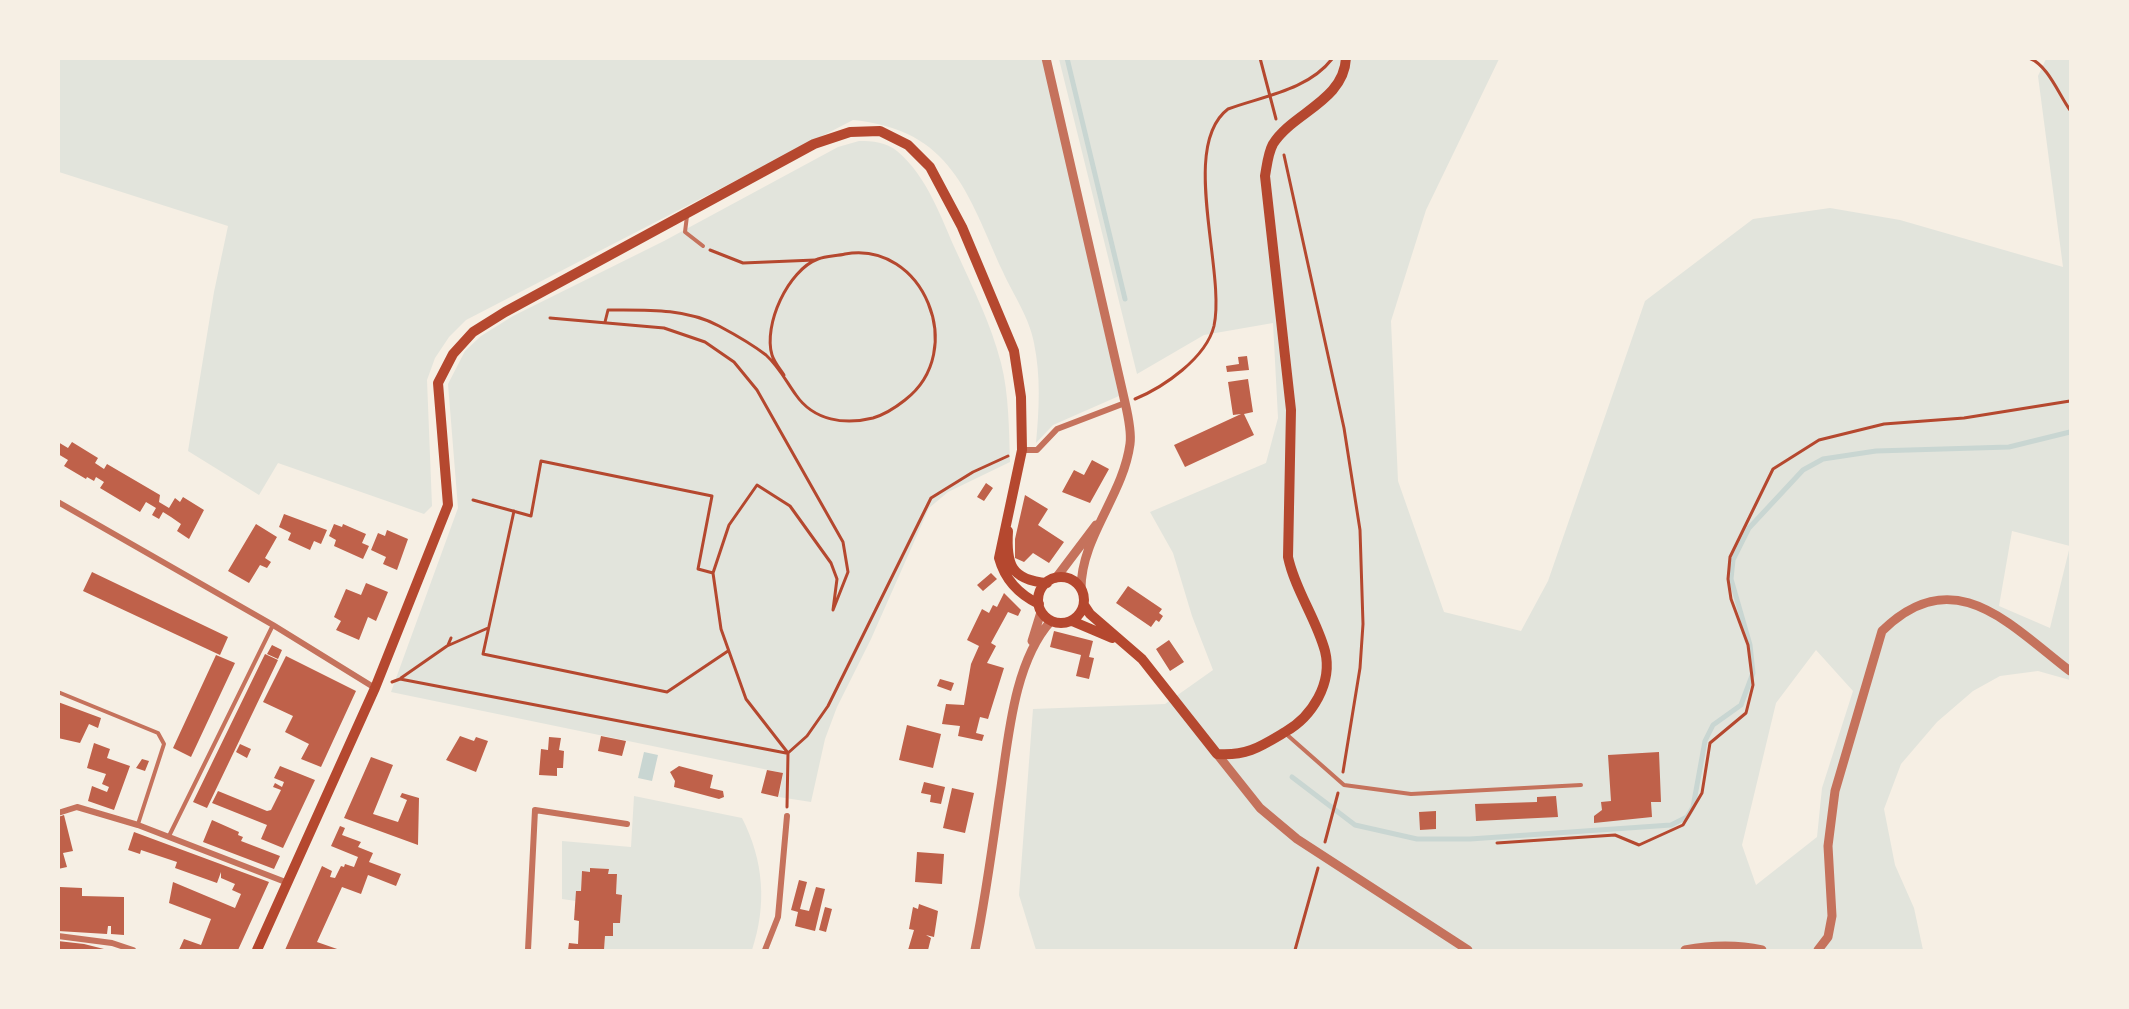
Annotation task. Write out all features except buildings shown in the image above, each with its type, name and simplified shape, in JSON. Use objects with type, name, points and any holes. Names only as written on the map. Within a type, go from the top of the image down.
[{"type":"main road","points":[[1009,515],[1007,556],[1010,566],[1018,575],[1034,582],[1071,580],[1081,589],[1084,605],[1090,614],[1142,659],[1217,754],[1238,755],[1257,749],[1295,727],[1311,710],[1322,691],[1326,673],[1325,651],[1292,576],[1288,557],[1291,410],[1265,176],[1268,158],[1274,143],[1334,89],[1345,68],[1346,58]]},
{"type":"main road","points":[[257,951],[375,688],[448,506],[438,383],[453,354],[473,332],[505,312],[814,144],[850,132],[880,131],[908,145],[930,167],[962,227],[1014,351],[1021,397],[1022,450],[1009,515],[1000,544],[999,558],[1002,570],[1011,585],[1040,608],[1051,621],[1072,621],[1121,641]]},
{"type":"main road","points":[[1040,608],[1040,593],[1052,580]]},
{"type":"main road","points":[[1072,621],[1082,612],[1084,605]]},
{"type":"street","points":[[1046,58],[1119,374],[1131,441],[1116,493],[1086,554],[1081,589]]},
{"type":"street","points":[[1022,450],[1037,450],[1057,429],[1126,407]]},
{"type":"street","points":[[58,502],[273,625],[375,688]]},
{"type":"street","points":[[1052,580],[1105,513]]},
{"type":"street","points":[[1818,951],[1828,937],[1832,916],[1828,846],[1834,791],[1882,632],[1900,614],[1928,602],[1958,599],[1988,608],[2070,671]]},
{"type":"street","points":[[975,951],[1008,734],[1029,659],[1040,608]]},
{"type":"street","points":[[1029,659],[1041,633],[1051,621]]},
{"type":"street","points":[[1217,754],[1260,808],[1297,839],[1468,951]]},
{"type":"street","points":[[58,813],[77,807],[138,825],[288,883]]},
{"type":"street","points":[[528,951],[535,810],[627,824]]},
{"type":"street","points":[[765,951],[778,917],[787,816]]},
{"type":"street","points":[[58,936],[112,942],[133,951]]},
{"type":"street","points":[[1685,951],[1703,946],[1742,946],[1762,951]]},
{"type":"lane","points":[[688,213],[685,231],[703,246]]},
{"type":"lane","points":[[169,836],[273,625]]},
{"type":"lane","points":[[58,692],[158,732],[164,744],[138,825]]},
{"type":"lane","points":[[1285,733],[1344,785],[1411,794],[1581,785]]},
{"type":"path","points":[[1260,58],[1272,104]]},
{"type":"path","points":[[1126,407],[1170,379],[1200,352],[1214,326],[1205,163],[1212,126],[1218,116],[1228,109],[1305,83],[1323,71],[1333,58]]},
{"type":"path","points":[[2029,58],[2035,60],[2048,75],[2070,110]]},
{"type":"path","points":[[1280,136],[1344,428],[1360,530],[1363,624],[1357,694],[1345,760],[1323,850]]},
{"type":"path","points":[[703,246],[743,263],[817,259],[855,252],[882,256],[909,273],[927,299],[936,333],[936,352],[930,371],[913,394],[890,411],[857,421],[825,419],[797,397],[772,355],[771,329],[777,308],[795,278],[817,259]]},
{"type":"path","points":[[605,322],[608,310],[646,310],[692,315],[719,326],[765,354],[784,375]]},
{"type":"path","points":[[550,318],[664,328],[705,342],[734,362],[757,390],[843,542],[848,572],[833,610],[837,579],[831,563],[790,506],[758,485],[729,525],[714,573],[721,629],[746,699],[788,753],[787,816]]},
{"type":"path","points":[[1497,843],[1615,835],[1639,845],[1683,825],[1702,793],[1710,743],[1746,713],[1753,685],[1748,645],[1731,599],[1728,579],[1730,557],[1773,469],[1819,440],[1884,424],[1965,418],[2070,401]]},
{"type":"path","points":[[788,753],[807,736],[828,706],[931,498],[973,472],[1022,450]]},
{"type":"path","points":[[472,500],[531,516],[542,461],[712,496],[698,569],[714,573]]},
{"type":"path","points":[[514,511],[483,654],[667,692],[728,651]]},
{"type":"path","points":[[375,688],[400,679],[447,646],[488,627]]},
{"type":"path","points":[[447,646],[451,638]]},
{"type":"path","points":[[400,679],[788,753]]},
{"type":"path","points":[[1295,951],[1320,861]]},
{"type":"shaded area","points":[[59,59],[1043,59],[1119,396],[1053,425],[1036,443],[1039,406],[1036,356],[1032,334],[966,192],[952,170],[934,152],[913,137],[886,126],[853,120],[466,320],[449,337],[435,358],[427,380],[432,506],[424,514],[278,463],[259,495],[188,451],[214,292],[228,226],[59,172]]},
{"type":"shaded area","points":[[1059,59],[1499,59],[1426,210],[1391,321],[1398,481],[1444,612],[1521,631],[1548,581],[1645,301],[1753,219],[1830,208],[1900,220],[2063,267],[2038,76],[2046,59],[2070,59],[2070,546],[2070,680],[2038,671],[2000,676],[1973,691],[1937,722],[1901,764],[1884,809],[1895,865],[1914,908],[1923,950],[1036,950],[1019,895],[1033,709],[1165,704],[1213,670],[1192,616],[1173,553],[1150,512],[1266,463],[1278,418],[1273,323],[1204,335],[1137,374]],"holes":[[[2012,531],[2070,546],[2050,628],[1999,606]],[[1816,650],[1853,691],[1822,788],[1817,837],[1756,885],[1742,845],[1776,703]]]},
{"type":"shaded area","points":[[859,141],[879,143],[897,151],[917,173],[939,212],[981,306],[997,349],[1004,375],[1007,400],[1010,462],[948,492],[929,508],[871,639],[837,707],[825,739],[811,802],[779,797],[783,773],[391,692],[458,508],[448,384],[465,351],[481,336],[513,316],[664,241],[838,147]]},
{"type":"shaded area","points":[[644,752],[658,755],[652,781],[638,778]]},
{"type":"shaded area","points":[[634,796],[742,818],[755,850],[761,883],[760,916],[752,950],[604,950],[605,936],[613,936],[613,923],[620,923],[622,895],[616,894],[617,874],[608,874],[608,869],[590,868],[590,872],[582,872],[581,891],[576,901],[562,899],[562,841],[631,847]]},
{"type":"waterway","points":[[1067,58],[1125,299]]},
{"type":"waterway","points":[[1292,777],[1355,825],[1417,839],[1470,839],[1671,825],[1687,817],[1693,807],[1705,741],[1713,725],[1741,705],[1753,673],[1750,645],[1731,579],[1733,560],[1749,528],[1803,470],[1823,459],[1876,451],[2009,447],[2070,432]]}]
